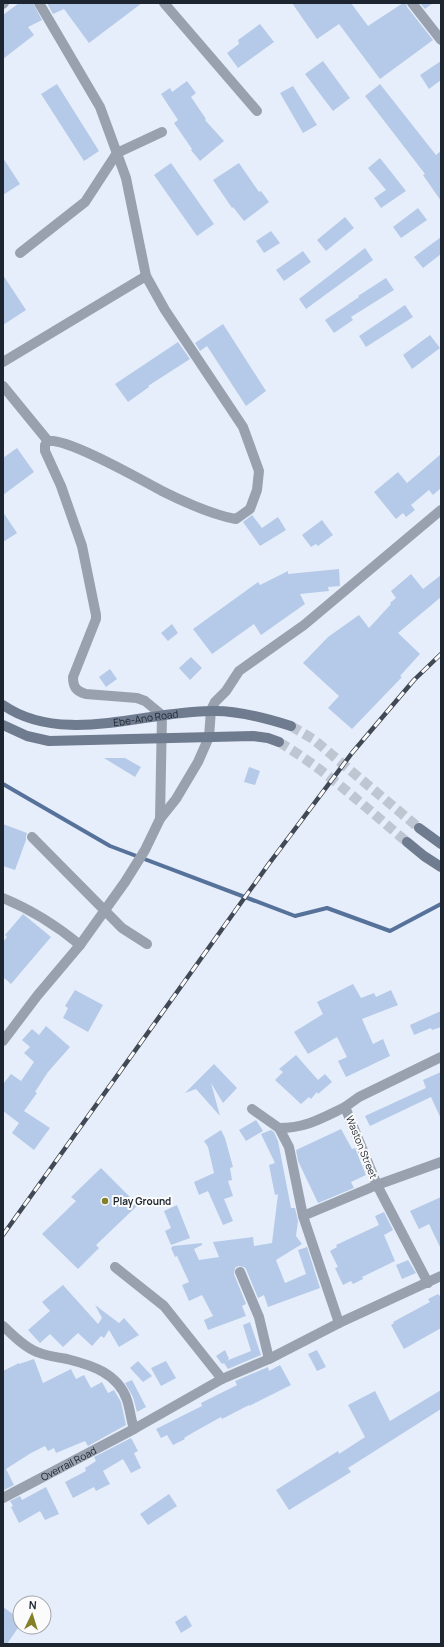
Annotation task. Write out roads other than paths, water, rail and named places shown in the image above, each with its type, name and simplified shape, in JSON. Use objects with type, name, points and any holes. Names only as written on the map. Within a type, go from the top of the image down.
[{"type":"main road","name":"Ebe-Ano Road","points":[[3,705],[24,717],[35,720],[74,725],[104,723],[212,710],[275,720],[291,726]]},
{"type":"main road","name":"Ebe-Ano Road","points":[[3,725],[27,736],[49,741],[253,736],[268,738],[279,742]]},
{"type":"main road","points":[[419,828],[441,844]]},
{"type":"main road","points":[[407,842],[441,867]]},
{"type":"street","points":[[39,3],[100,107],[126,178],[146,276],[165,310],[243,427],[259,471],[257,490],[250,509],[236,519],[224,517],[163,491],[139,477],[87,452],[56,441],[48,441]]},
{"type":"street","points":[[164,3],[257,111]]},
{"type":"street","points":[[412,3],[441,40]]},
{"type":"street","points":[[20,253],[85,202],[116,153],[162,132]]},
{"type":"street","points":[[3,362],[146,276]]},
{"type":"street","points":[[3,386],[48,441]]},
{"type":"street","points":[[48,441],[45,445],[45,451],[61,486],[82,546],[96,615],[96,619],[73,677],[73,683],[79,692],[86,694],[137,698],[145,701],[162,715],[160,819]]},
{"type":"street","points":[[3,1041],[37,996],[80,945],[104,910],[126,882],[145,850],[160,819],[176,799],[198,762],[209,737],[212,710],[216,702],[240,672],[304,625],[441,510]]},
{"type":"street","points":[[32,837],[122,928],[147,944]]},
{"type":"street","points":[[3,898],[26,908],[60,928],[80,945]]},
{"type":"street","name":"Waston Street","points":[[428,1283],[377,1184],[346,1107],[359,1097],[441,1057]]},
{"type":"street","points":[[279,1128],[296,1128],[346,1107]]},
{"type":"street","points":[[252,1109],[279,1128],[289,1147],[303,1216],[339,1322]]},
{"type":"street","points":[[303,1216],[377,1184],[441,1162]]},
{"type":"street","points":[[115,1267],[164,1306],[222,1379]]},
{"type":"street","points":[[240,1272],[259,1316],[269,1359]]},
{"type":"street","name":"Overrail Road","points":[[3,1498],[134,1429],[222,1379],[269,1359],[339,1322],[441,1276]]},
{"type":"street","points":[[3,1326],[26,1346],[37,1353],[88,1364],[101,1370],[113,1379],[122,1390],[126,1399],[134,1429]]},
{"type":"waterway","points":[[3,784],[110,846],[295,916],[327,908],[390,931],[441,904]]},
{"type":"tunnel","points":[[291,726],[313,739],[419,828]]},
{"type":"tunnel","points":[[279,742],[329,777],[407,842]]},
{"type":"railway","points":[[3,1235],[268,865],[352,753],[414,680],[441,654]]},
{"type":"place","name":"Play Ground","points":[[105,1201]]}]
